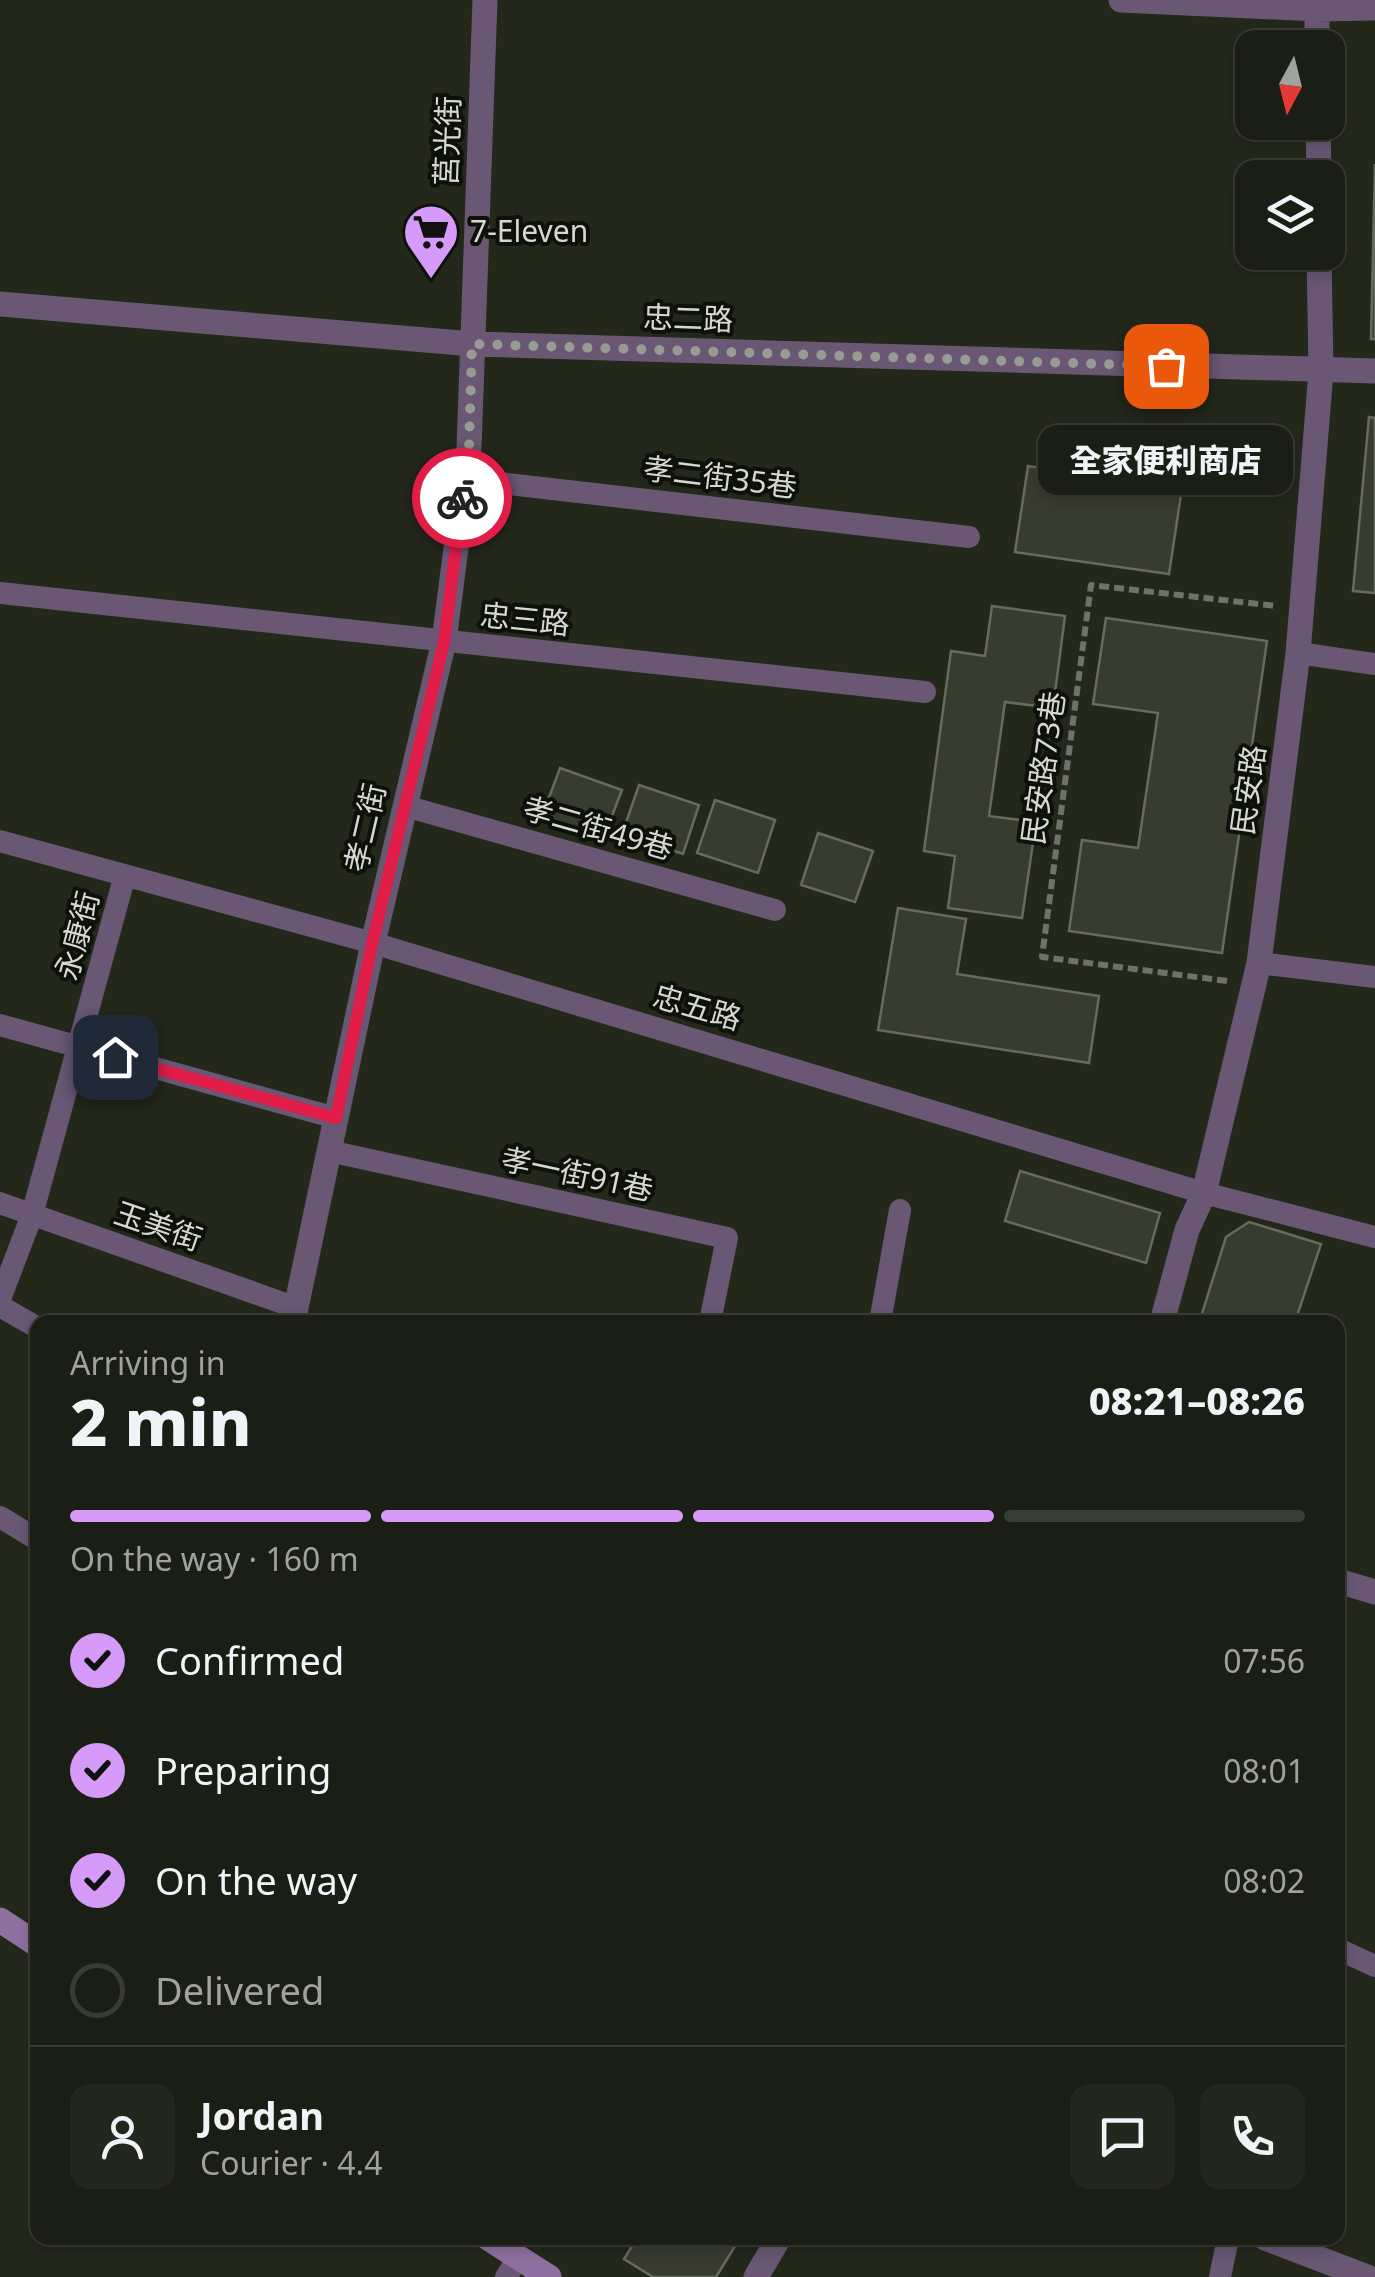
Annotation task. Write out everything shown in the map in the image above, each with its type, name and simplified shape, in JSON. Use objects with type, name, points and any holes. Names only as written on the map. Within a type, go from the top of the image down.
[{"type":"main road","points":[[0,1920],[30,1940]]},
{"type":"main road","points":[[494,2245],[512,2267],[550,2277]]},
{"type":"street","name":"莒光街","points":[[472,344],[486,0]]},
{"type":"street","points":[[1121,0],[1375,8]]},
{"type":"street","points":[[1317,4],[1317,30]]},
{"type":"street","name":"民安路","points":[[1164,1315],[1186,1230],[1204,1193],[1256,974],[1298,654],[1321,372],[1319,270]]},
{"type":"street","name":"忠二路","points":[[0,304],[472,344],[1375,371]]},
{"type":"street","name":"孝二街","points":[[299,1315],[372,944],[444,642],[465,478],[472,344]]},
{"type":"street","points":[[1345,1583],[1375,1592]]},
{"type":"street","points":[[756,2277],[775,2245]]},
{"type":"street","points":[[1283,2245],[1366,2277]]},
{"type":"lane","name":"孝二街35巷","points":[[465,478],[968,537]]},
{"type":"lane","name":"忠三路","points":[[0,593],[925,692]]},
{"type":"lane","points":[[1298,654],[1375,664]]},
{"type":"lane","name":"孝二街49巷","points":[[405,806],[775,910]]},
{"type":"lane","name":"忠五路","points":[[0,841],[372,944],[1204,1193],[1375,1237]]},
{"type":"lane","name":"永康街","points":[[0,1303],[32,1215],[125,876]]},
{"type":"lane","points":[[1256,974],[1375,977]]},
{"type":"lane","points":[[0,1025],[336,1118]]},
{"type":"lane","name":"孝一街91巷","points":[[329,1151],[727,1238],[711,1315]]},
{"type":"lane","name":"玉美街","points":[[0,1203],[290,1315]]},
{"type":"lane","points":[[881,1315],[900,1210]]},
{"type":"lane","points":[[0,1303],[30,1323]]},
{"type":"lane","points":[[0,1517],[30,1535]]},
{"type":"lane","points":[[1345,1953],[1375,1966]]},
{"type":"lane","points":[[1220,2277],[1227,2245]]},
{"type":"path","name":"民安路73巷","points":[[1256,974],[1042,956],[1091,584],[1301,608]]},
{"type":"building","points":[[1375,164],[1375,339],[1371,339]]},
{"type":"building","points":[[1369,417],[1375,418],[1375,593],[1353,591]]},
{"type":"building","points":[[1028,466],[1182,488],[1169,574],[1015,552]]},
{"type":"building","points":[[992,606],[1065,616],[1053,708],[1005,702],[989,816],[1036,822],[1022,918],[948,908],[955,856],[924,851],[951,651],[985,656]]},
{"type":"building","points":[[1106,618],[1267,641],[1222,953],[1069,931],[1082,840],[1138,848],[1158,713],[1093,704]]},
{"type":"building","points":[[560,768],[622,790],[602,842],[541,819]]},
{"type":"building","points":[[639,785],[699,805],[683,854],[622,834]]},
{"type":"building","points":[[715,800],[775,820],[758,873],[697,853]]},
{"type":"building","points":[[818,833],[873,851],[855,902],[801,885]]},
{"type":"building","points":[[898,908],[966,919],[957,974],[1099,996],[1089,1063],[878,1030]]},
{"type":"building","points":[[1020,1171],[1160,1213],[1146,1263],[1005,1221]]},
{"type":"building","points":[[1249,1222],[1321,1244],[1297,1315],[1202,1315],[1226,1237]]},
{"type":"building","points":[[633,2245],[736,2245],[716,2277],[653,2277],[624,2259]]},
{"type":"way so far","points":[[462,498],[469,448],[472,344],[1166,366]]},
{"type":"place","name":"7-Eleven","points":[[431,281]]},
{"type":"place","name":"全家便利商店","points":[[1166,366]]},
{"type":"route","points":[[115,1057],[336,1118],[372,944],[444,642],[462,498]]}]
